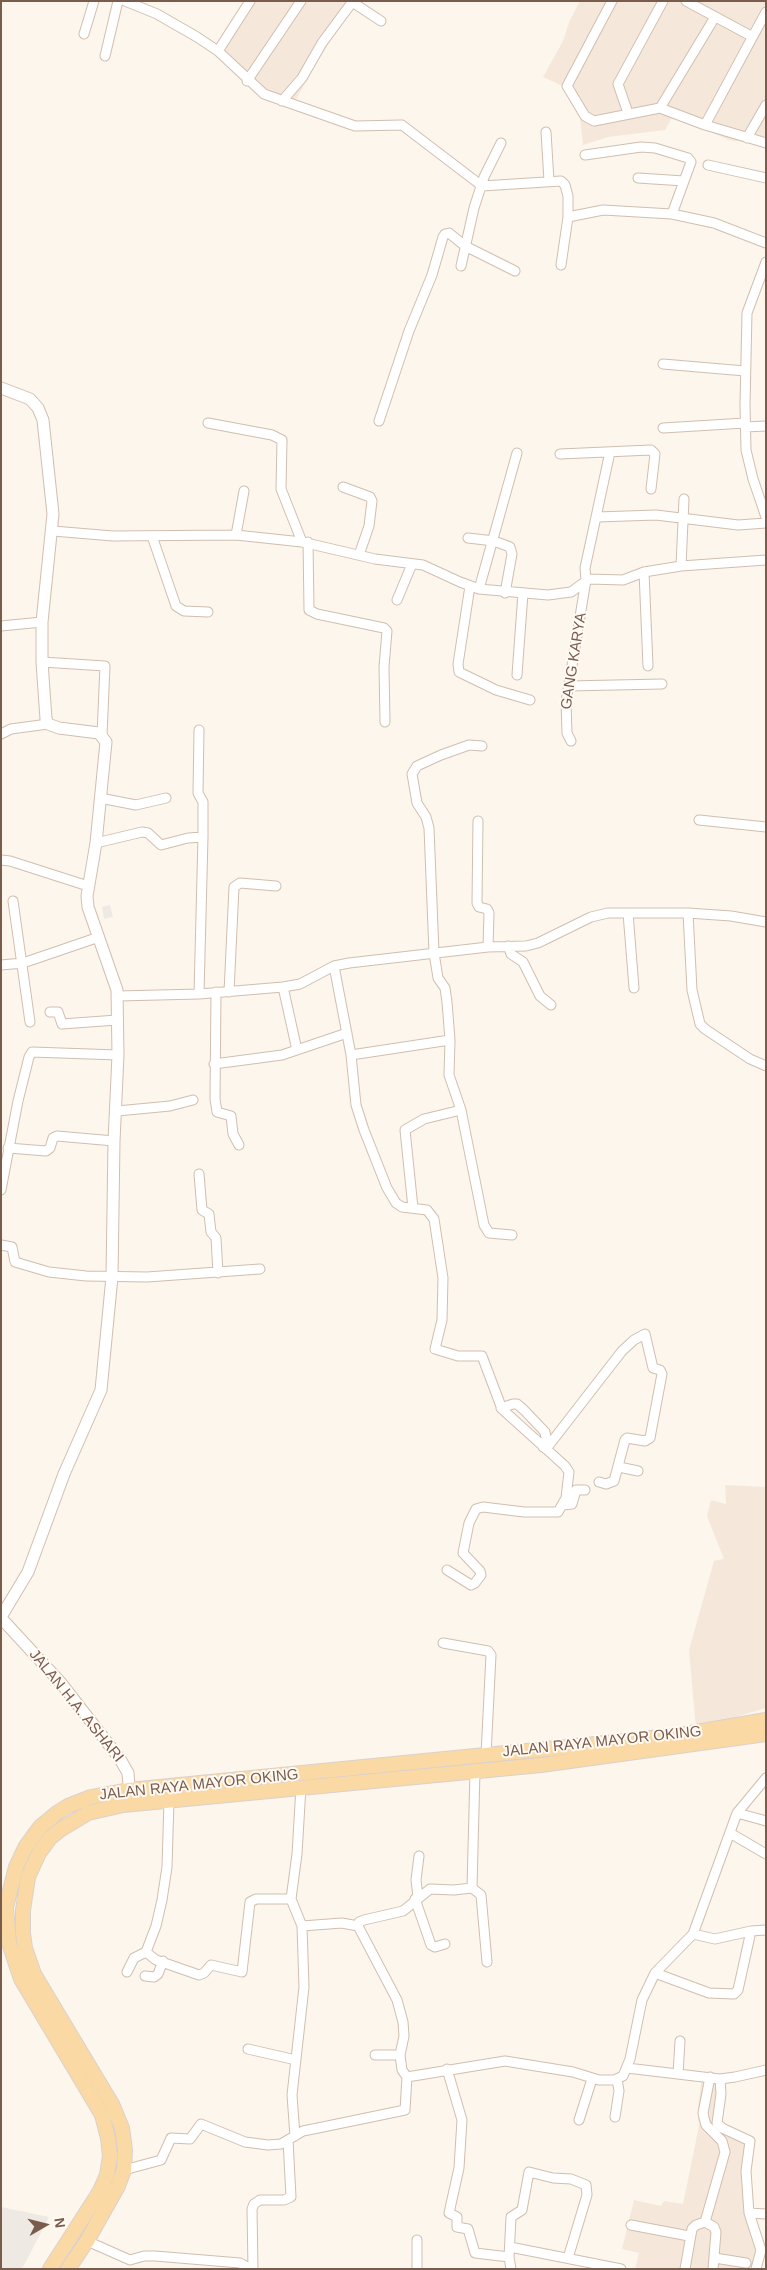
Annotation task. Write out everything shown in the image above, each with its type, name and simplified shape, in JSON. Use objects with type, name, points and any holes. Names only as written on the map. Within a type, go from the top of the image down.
[{"type":"main road","name":"JALAN RAYA MAYOR OKING","points":[[50,2269],[104,2182],[109,2162],[106,2124],[95,2102],[21,1979],[9,1943],[6,1908],[16,1867],[26,1846],[40,1827],[57,1813],[81,1801],[329,1777],[486,1755],[679,1735],[766,1720]]},
{"type":"main road","name":"JALAN RAYA MAYOR OKING","points":[[68,2269],[108,2206],[124,2170],[125,2150],[118,2118],[103,2088],[34,1974],[25,1948],[23,1918],[28,1877],[39,1853],[50,1838],[69,1822],[130,1797],[169,1800],[301,1787],[329,1777],[475,1771],[569,1762],[766,1734]]},
{"type":"main road","points":[[567,1747],[569,1762]]},
{"type":"street","points":[[84,34],[94,1]]},
{"type":"street","points":[[105,56],[118,1]]},
{"type":"street","points":[[125,1],[138,5],[178,24],[218,52],[264,94],[355,126],[402,126],[482,186],[560,181],[565,185],[568,217],[561,265]]},
{"type":"street","points":[[218,52],[250,1]]},
{"type":"street","points":[[248,81],[301,1]]},
{"type":"street","points":[[612,1],[567,86],[589,119],[600,120],[660,108],[705,125],[766,143]]},
{"type":"street","points":[[628,114],[618,84],[663,1]]},
{"type":"street","points":[[686,1],[751,36]]},
{"type":"street","points":[[282,101],[302,78],[322,43],[353,2],[381,21]]},
{"type":"street","points":[[705,125],[751,36],[766,12]]},
{"type":"street","points":[[660,108],[716,17]]},
{"type":"street","points":[[747,138],[766,104]]},
{"type":"street","points":[[546,132],[549,181]]},
{"type":"street","points":[[462,266],[474,208],[484,177],[501,143]]},
{"type":"street","points":[[585,155],[632,147],[655,148],[690,160],[672,214]]},
{"type":"street","points":[[708,165],[766,178]]},
{"type":"street","points":[[638,178],[684,181]]},
{"type":"street","points":[[568,217],[603,210],[672,214],[714,223],[766,244]]},
{"type":"street","points":[[379,421],[431,277],[442,237],[449,233],[465,246],[515,271]]},
{"type":"street","points":[[766,262],[763,276],[747,313],[745,371],[745,425],[750,466],[763,498],[766,516]]},
{"type":"street","points":[[663,364],[745,371]]},
{"type":"street","points":[[1,388],[30,399],[38,408],[43,420],[52,499],[52,531],[42,622],[42,662],[48,724]]},
{"type":"street","points":[[208,424],[272,436],[282,440],[280,489],[305,542],[310,572],[308,602],[310,610],[316,614],[384,628],[387,631],[384,667],[385,722]]},
{"type":"street","points":[[663,428],[766,426]]},
{"type":"street","points":[[560,454],[652,451],[655,457],[651,489]]},
{"type":"street","name":"GANG KARYA","points":[[572,741],[567,733],[565,715],[568,686],[586,580],[585,568],[610,452]]},
{"type":"street","points":[[518,454],[494,541],[474,588],[458,664],[459,672],[496,690],[530,700]]},
{"type":"street","points":[[343,486],[370,497],[372,501],[369,526],[360,555]]},
{"type":"street","points":[[236,535],[244,491]]},
{"type":"street","points":[[681,566],[685,518],[684,499]]},
{"type":"street","points":[[597,517],[656,515],[738,526],[766,522]]},
{"type":"street","points":[[52,531],[113,536],[236,535],[305,542],[360,555],[429,567],[474,588],[523,593],[563,594],[576,589],[586,580],[623,580],[644,572],[681,566],[766,560]]},
{"type":"street","points":[[152,536],[176,606],[184,611],[208,612]]},
{"type":"street","points":[[468,538],[494,541],[508,545],[511,549],[506,592]]},
{"type":"street","points":[[397,600],[412,564]]},
{"type":"street","points":[[644,572],[648,666]]},
{"type":"street","points":[[517,675],[523,593]]},
{"type":"street","points":[[1,626],[42,622]]},
{"type":"street","points":[[1,1617],[28,1572],[64,1474],[101,1390],[112,1277],[118,996],[88,907],[88,886],[96,843],[106,747],[102,735],[105,666],[42,662]]},
{"type":"street","points":[[568,686],[662,684]]},
{"type":"street","points":[[1,734],[11,729],[48,724],[58,728],[96,732],[102,735]]},
{"type":"street","points":[[199,730],[198,793],[203,802],[199,994]]},
{"type":"street","points":[[482,746],[469,745],[441,755],[417,766],[412,774],[417,803],[426,817],[429,828],[434,953],[438,978],[446,990],[450,1040],[448,1070],[461,1110],[485,1229],[492,1234],[512,1235]]},
{"type":"street","points":[[100,798],[136,805],[166,798]]},
{"type":"street","points":[[699,820],[766,827]]},
{"type":"street","points":[[478,821],[477,903],[479,907],[486,909],[489,913],[488,946]]},
{"type":"street","points":[[96,843],[142,832],[148,833],[161,845],[188,838],[203,837]]},
{"type":"street","points":[[1,860],[10,861],[88,886]]},
{"type":"street","points":[[229,992],[234,887],[240,884],[276,886]]},
{"type":"street","points":[[13,901],[30,1022]]},
{"type":"street","points":[[628,913],[634,988]]},
{"type":"street","points":[[118,996],[199,994],[283,987],[300,984],[334,966],[488,946],[526,946],[538,943],[600,914],[688,913],[731,916],[766,922]]},
{"type":"street","points":[[688,913],[691,976],[700,1024],[704,1029],[750,1059],[766,1066]]},
{"type":"street","points":[[1,965],[23,963],[98,937]]},
{"type":"street","points":[[508,946],[512,954],[523,962],[540,996],[551,1005]]},
{"type":"street","points":[[334,966],[351,1055],[356,1105],[387,1188],[396,1203],[402,1207],[428,1210],[431,1213],[443,1278],[440,1332],[435,1349],[458,1356],[476,1354],[483,1357],[501,1408],[565,1466],[569,1472],[568,1488],[563,1505],[558,1512],[483,1507],[476,1509],[469,1523],[463,1553],[482,1575],[475,1583],[470,1585],[447,1570]]},
{"type":"street","points":[[283,987],[297,1050]]},
{"type":"street","points":[[216,992],[215,1099],[217,1112],[231,1116],[233,1134],[239,1144]]},
{"type":"street","points":[[50,1012],[58,1012],[62,1024],[117,1020]]},
{"type":"street","points":[[214,1064],[265,1059],[347,1033]]},
{"type":"street","points":[[351,1055],[450,1040]]},
{"type":"street","points":[[1,1190],[22,1083],[32,1052],[118,1055]]},
{"type":"street","points":[[117,1111],[170,1106],[193,1100]]},
{"type":"street","points":[[413,1208],[405,1130],[424,1119],[461,1110]]},
{"type":"street","points":[[8,1148],[46,1151],[50,1148],[53,1138],[57,1136],[114,1141]]},
{"type":"street","points":[[199,1174],[202,1210],[209,1216],[211,1232],[217,1241],[218,1273]]},
{"type":"street","points":[[1,1245],[12,1247],[14,1261],[49,1272],[112,1277],[218,1273],[260,1269]]},
{"type":"street","points":[[544,1448],[622,1350],[645,1334],[653,1368],[660,1370],[662,1374],[653,1426],[648,1440],[627,1438],[625,1440],[614,1481],[606,1484],[599,1482]]},
{"type":"street","points":[[501,1408],[513,1404],[524,1410],[545,1432],[544,1448]]},
{"type":"street","points":[[619,1467],[638,1471]]},
{"type":"street","points":[[563,1505],[572,1504],[576,1490],[585,1490]]},
{"type":"street","name":"JALAN H.A. ASHARI","points":[[1,1617],[61,1683],[120,1759],[128,1773],[130,1797]]},
{"type":"street","points":[[442,1643],[484,1650],[488,1651],[491,1655],[486,1755]]},
{"type":"street","points":[[472,1888],[475,1771]]},
{"type":"street","points":[[406,2077],[505,2061],[573,2072],[604,2081],[617,2079],[622,2076],[627,2068],[642,2000],[655,1973],[693,1934],[737,1813],[766,1778]]},
{"type":"street","points":[[87,2241],[130,2260],[144,2256],[155,2256],[240,2263],[252,2269],[252,2208],[254,2204],[260,2200],[284,2200],[291,2196],[292,2095],[304,2001],[302,1926],[291,1899],[296,1862],[301,1787]]},
{"type":"street","points":[[127,1972],[134,1958],[146,1952],[156,1926],[167,1867],[169,1800]]},
{"type":"street","points":[[737,1813],[766,1821]]},
{"type":"street","points":[[730,1833],[766,1854]]},
{"type":"street","points":[[418,1856],[416,1898],[431,1945],[435,1948],[445,1944]]},
{"type":"street","points":[[358,1926],[359,1922],[364,1920],[403,1911],[416,1898],[430,1889],[454,1890],[472,1888],[481,1895],[488,1962]]},
{"type":"street","points":[[146,1952],[156,1960],[199,1975],[204,1973],[211,1965],[242,1972],[250,1902],[256,1899],[291,1899]]},
{"type":"street","points":[[302,1926],[342,1924],[358,1926]]},
{"type":"street","points":[[124,2170],[161,2160],[171,2138],[190,2139],[201,2124],[245,2142],[282,2144],[318,2128],[405,2110],[406,2077],[402,2070],[400,2055],[404,2028],[399,2006],[358,1926]]},
{"type":"street","points":[[693,1934],[715,1939],[751,1931],[766,1930]]},
{"type":"street","points":[[655,1973],[709,1993],[734,1994],[738,1990],[751,1931]]},
{"type":"street","points":[[145,1976],[154,1977],[158,1974],[163,1961]]},
{"type":"street","points":[[678,2074],[680,2041]]},
{"type":"street","points":[[248,2049],[296,2060]]},
{"type":"street","points":[[375,2055],[400,2055]]},
{"type":"street","points":[[627,2068],[720,2079],[766,2070]]},
{"type":"street","points":[[447,2069],[462,2120],[458,2168],[449,2213],[457,2217],[457,2227],[468,2229],[475,2253],[509,2257]]},
{"type":"street","points":[[705,2222],[725,2152],[722,2141],[706,2125],[703,2113],[710,2077]]},
{"type":"street","points":[[579,2120],[592,2079]]},
{"type":"street","points":[[615,2117],[619,2090],[617,2079]]},
{"type":"street","points":[[720,2079],[721,2094],[717,2124],[750,2142],[746,2171],[750,2213],[762,2240],[756,2269]]},
{"type":"street","points":[[511,2269],[509,2257],[512,2215],[522,2210],[529,2172],[553,2178],[571,2179],[586,2185],[587,2195],[568,2258]]},
{"type":"street","points":[[750,2213],[766,2214]]},
{"type":"street","points":[[685,2269],[690,2236],[696,2225],[705,2222],[714,2227],[716,2232],[713,2269]]},
{"type":"street","points":[[630,2226],[690,2236]]},
{"type":"street","points":[[417,2240],[417,2269]]},
{"type":"street","points":[[510,2247],[621,2269]]},
{"type":"street","points":[[715,2258],[746,2264]]},
{"type":"shaded area","points":[[248,1],[358,1],[321,55],[295,101],[262,94],[217,48]]},
{"type":"shaded area","points":[[580,1],[766,1],[766,145],[729,140],[673,116],[665,130],[608,137],[583,145],[580,119],[567,88],[543,77],[563,41],[570,20]]},
{"type":"shaded area","points":[[110,905],[113,917],[104,919],[102,907]]},
{"type":"shaded area","points":[[725,1485],[766,1487],[766,1708],[696,1729],[689,1650],[714,1561],[724,1559],[707,1516],[711,1500],[726,1504]]},
{"type":"shaded area","points":[[702,2077],[725,2079],[722,2103],[716,2124],[751,2143],[746,2210],[760,2248],[756,2269],[635,2269],[639,2253],[622,2249],[634,2200],[661,2206],[664,2201],[683,2204],[700,2121],[698,2120],[698,2107]]},
{"type":"shaded area","points":[[1,2207],[49,2217],[22,2269],[1,2269]]}]
